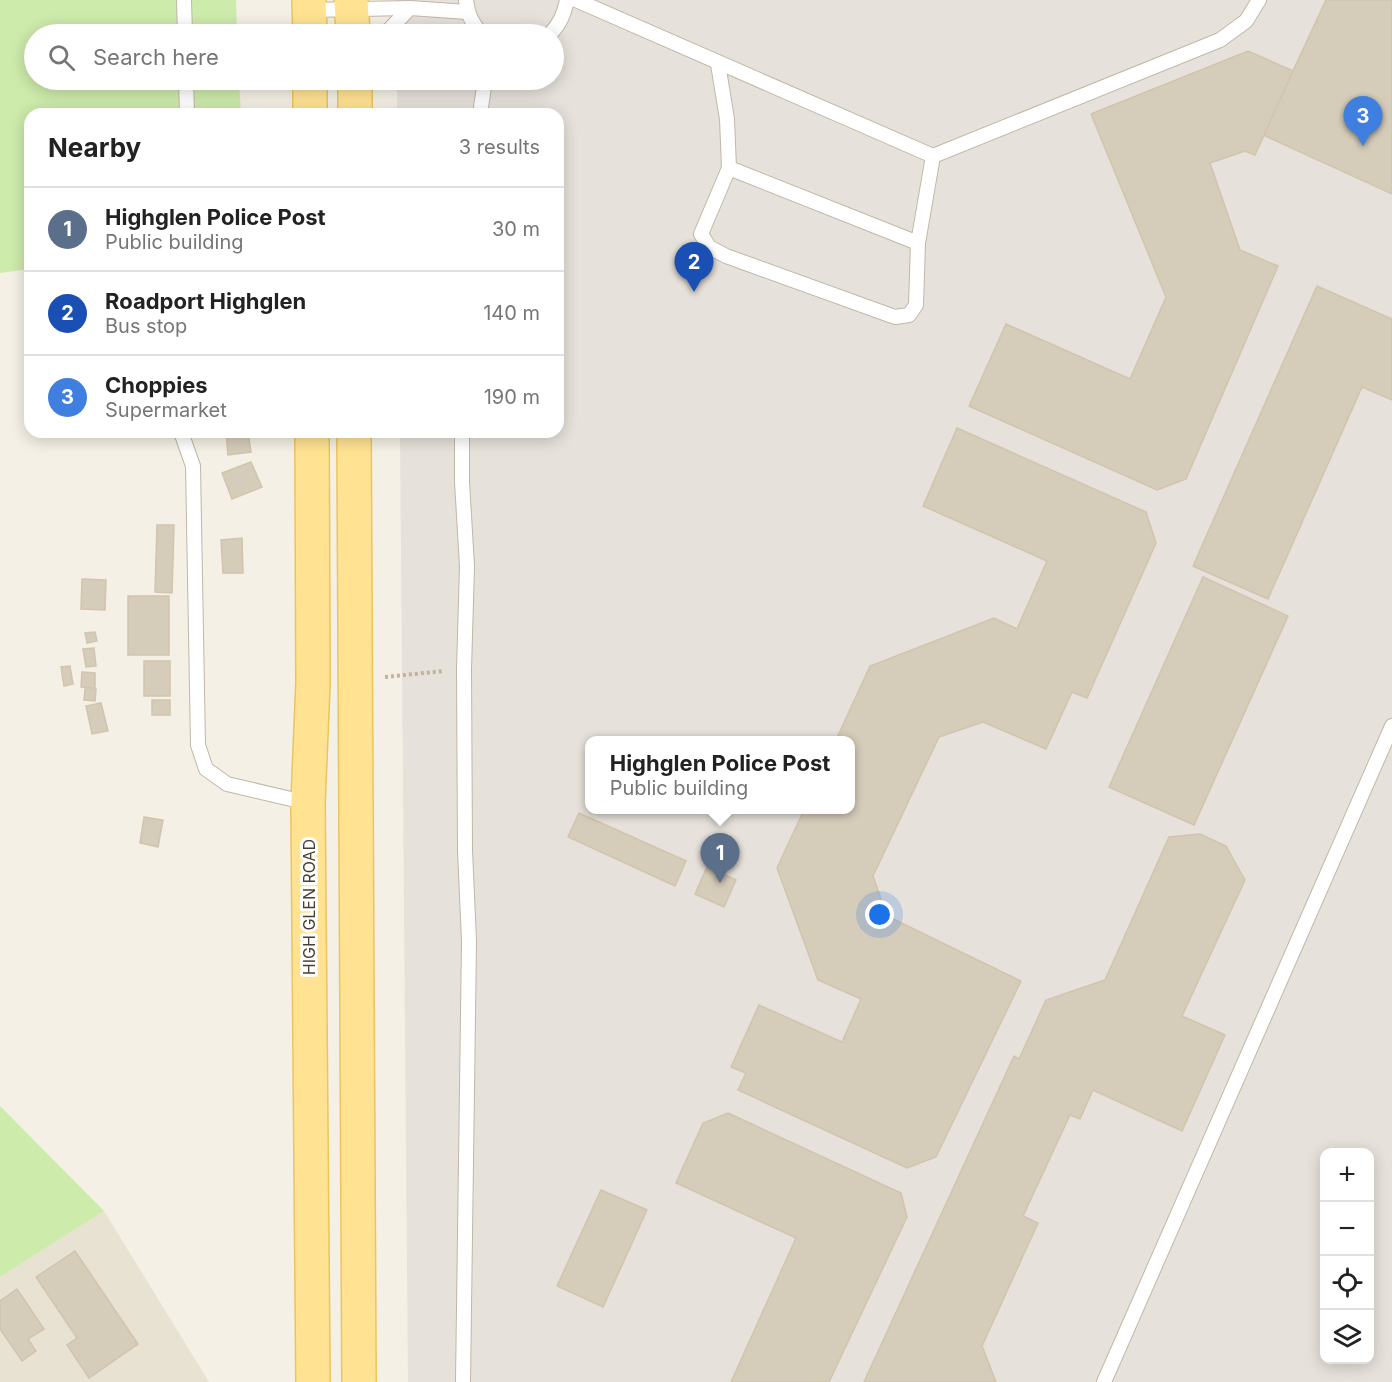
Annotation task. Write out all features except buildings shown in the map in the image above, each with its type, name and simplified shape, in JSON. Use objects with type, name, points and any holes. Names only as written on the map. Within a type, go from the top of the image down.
[{"type":"main road","points":[[310,90],[310,108]]},
{"type":"main road","points":[[355,90],[355,108]]},
{"type":"main road","name":"HIGH GLEN ROAD","points":[[312,438],[313,682],[308,803],[313,1382]]},
{"type":"main road","points":[[354,438],[359,1382]]},
{"type":"lane","points":[[184,0],[185,24]]},
{"type":"lane","points":[[559,24],[567,0]]},
{"type":"lane","points":[[576,0],[933,156],[1220,40],[1246,21],[1259,0]]},
{"type":"lane","points":[[310,15],[467,6],[473,24]]},
{"type":"lane","points":[[395,24],[410,8]]},
{"type":"lane","points":[[718,64],[727,119],[729,168],[701,234],[709,247],[726,256],[895,317],[909,315],[916,305],[918,243],[933,156]]},
{"type":"lane","points":[[186,90],[187,108]]},
{"type":"lane","points":[[481,108],[484,90]]},
{"type":"lane","points":[[729,168],[918,243]]},
{"type":"lane","points":[[182,438],[193,466],[198,745],[206,769],[227,784],[308,803]]},
{"type":"lane","points":[[462,438],[467,566],[464,669],[465,850],[469,940],[463,1382]]},
{"type":"lane","points":[[1104,1382],[1392,726]]},
{"type":"shaded area","points":[[396,0],[1392,0],[1392,1382],[408,1382],[400,438],[564,438],[564,108],[397,108],[397,90],[564,90],[564,24],[396,24]]},
{"type":"shaded area","points":[[104,1211],[209,1382],[0,1382],[0,1277]]},
{"type":"green space","points":[[0,0],[236,0],[237,24],[24,24],[24,90],[240,90],[241,108],[24,108],[24,270],[0,273]]},
{"type":"green space","points":[[0,1106],[104,1211],[0,1277]]},
{"type":"place","name":"Choppies","points":[[1363,146]]},
{"type":"place","name":"Roadport Highglen","points":[[694,292]]},
{"type":"place","name":"Highglen Police Post","points":[[720,883]]}]
